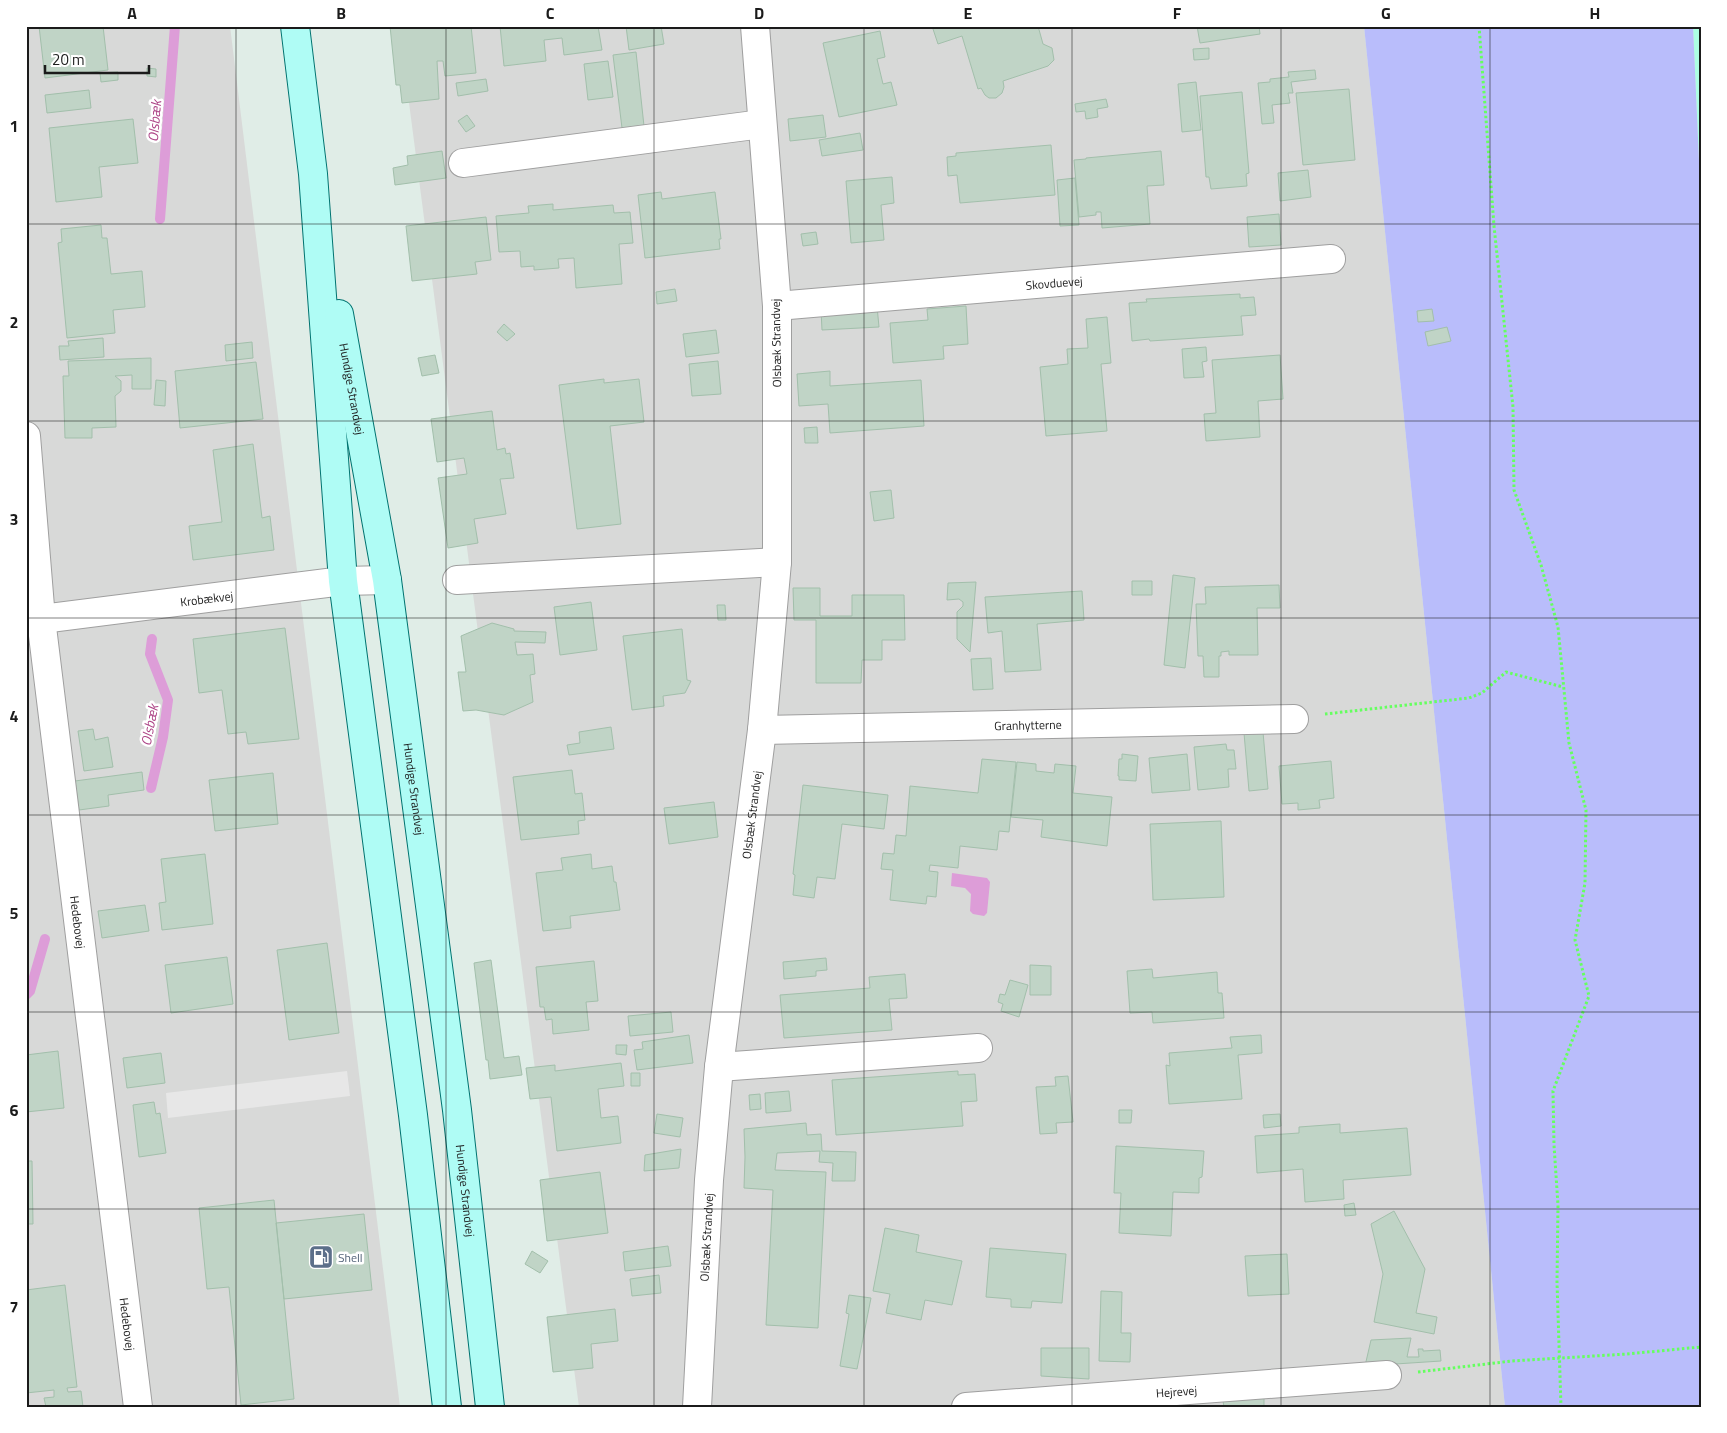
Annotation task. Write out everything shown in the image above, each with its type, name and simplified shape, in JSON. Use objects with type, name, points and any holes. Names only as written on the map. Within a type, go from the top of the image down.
[{"type":"main road","name":"Hundige Strandvej","points":[[295,26],[313,174],[343,581],[410,1095],[447,1407]]},
{"type":"main road","name":"Hundige Strandvej","points":[[313,174],[387,580],[457,1110],[490,1407]]},
{"type":"street","name":"Olsbæk Strandvej","points":[[697,1407],[709,1180],[719,1067],[762,730],[777,562],[777,306],[755,26]]},
{"type":"street","points":[[463,163],[762,124]]},
{"type":"street","name":"Skovduevej","points":[[777,306],[1331,259]]},
{"type":"street","name":"Hedebovej","points":[[26,436],[34,620],[138,1407]]},
{"type":"street","points":[[457,580],[777,562]]},
{"type":"street","name":"Krobækvej","points":[[34,620],[343,581],[387,580]]},
{"type":"street","name":"Granhytterne","points":[[762,730],[1294,718]]},
{"type":"street","points":[[719,1067],[978,1048]]},
{"type":"street","name":"Hejrevej","points":[[966,1407],[1387,1375]]},
{"type":"path","points":[[1478,26],[1494,226],[1513,407],[1514,490],[1541,565],[1558,627],[1569,742],[1586,810],[1584,883],[1575,940],[1588,996],[1553,1091],[1558,1205],[1557,1282],[1561,1407]]},
{"type":"path","points":[[1294,718],[1469,698],[1482,693],[1506,672],[1563,687]]},
{"type":"path","points":[[1387,1375],[1512,1361],[1560,1359],[1701,1347]]},
{"type":"shaded area","points":[[26,26],[230,26],[400,1407],[26,1407]]},
{"type":"shaded area","points":[[399,26],[1364,26],[1505,1407],[579,1407]]},
{"type":"shaded area","points":[[1364,26],[1693,26],[1701,206],[1701,1407],[1505,1407]]},
{"type":"shaded area","points":[[952,873],[987,878],[990,882],[987,913],[984,916],[973,914],[970,911],[971,894],[965,888],[951,886]]},
{"type":"shaded area","points":[[347,1071],[350,1096],[168,1118],[166,1093]]},
{"type":"sand","points":[[1693,26],[1701,26],[1701,206]]},
{"type":"building","points":[[39,26],[103,26],[108,70],[45,78]]},
{"type":"building","points":[[390,26],[471,26],[476,73],[445,76],[443,61],[437,61],[439,99],[402,103],[400,85],[396,85]]},
{"type":"building","points":[[500,26],[598,26],[602,50],[564,55],[562,38],[544,40],[546,61],[504,66]]},
{"type":"building","points":[[626,26],[661,26],[664,44],[629,50]]},
{"type":"building","points":[[932,26],[1038,26],[1043,44],[1052,48],[1054,60],[1048,66],[1003,81],[1002,93],[996,98],[989,98],[981,88],[978,89],[962,36],[938,44]]},
{"type":"building","points":[[1197,26],[1259,26],[1260,34],[1200,43]]},
{"type":"building","points":[[880,31],[885,57],[877,59],[883,84],[891,82],[897,105],[839,117],[823,43]]},
{"type":"building","points":[[1209,48],[1209,59],[1194,60],[1193,49]]},
{"type":"building","points":[[636,52],[644,126],[622,128],[613,55]]},
{"type":"building","points":[[608,61],[613,97],[588,100],[584,64]]},
{"type":"building","points":[[147,68],[156,69],[156,77],[147,76]]},
{"type":"building","points":[[1315,70],[1316,79],[1291,82],[1293,93],[1288,93],[1290,103],[1272,105],[1274,123],[1262,124],[1258,83],[1270,82],[1270,79],[1289,77],[1288,72]]},
{"type":"building","points":[[118,72],[118,80],[101,82],[100,73]]},
{"type":"building","points":[[486,79],[488,91],[458,96],[456,83]]},
{"type":"building","points":[[1196,82],[1201,130],[1182,132],[1178,84]]},
{"type":"building","points":[[1349,89],[1355,160],[1303,165],[1296,93]]},
{"type":"building","points":[[89,90],[91,108],[47,113],[45,95]]},
{"type":"building","points":[[1242,92],[1249,173],[1246,174],[1247,186],[1211,189],[1209,177],[1206,177],[1200,96]]},
{"type":"building","points":[[1106,99],[1108,107],[1097,109],[1098,117],[1086,119],[1085,111],[1076,112],[1075,104]]},
{"type":"building","points":[[467,115],[475,126],[466,132],[458,121]]},
{"type":"building","points":[[823,115],[826,137],[790,141],[788,119]]},
{"type":"building","points":[[133,119],[138,163],[99,167],[102,197],[56,202],[49,128]]},
{"type":"building","points":[[860,133],[863,150],[822,156],[819,140]]},
{"type":"building","points":[[1051,145],[1055,195],[960,203],[957,175],[948,176],[947,157],[956,156],[956,153]]},
{"type":"building","points":[[442,151],[446,178],[395,185],[393,168],[408,165],[407,156]]},
{"type":"building","points":[[1161,151],[1164,185],[1147,186],[1150,224],[1102,228],[1101,212],[1096,212],[1096,215],[1079,217],[1074,160]]},
{"type":"building","points":[[1308,170],[1311,197],[1280,201],[1278,173]]},
{"type":"building","points":[[892,177],[894,203],[881,205],[884,240],[851,243],[846,181]]},
{"type":"building","points":[[1075,178],[1079,225],[1060,226],[1057,180]]},
{"type":"building","points":[[661,192],[662,199],[715,192],[721,239],[719,239],[720,249],[645,258],[638,195]]},
{"type":"building","points":[[553,204],[553,210],[613,205],[614,213],[630,212],[633,243],[619,244],[622,284],[576,288],[574,258],[558,259],[559,268],[534,270],[534,266],[521,267],[520,251],[499,252],[496,216],[529,213],[528,206]]},
{"type":"building","points":[[1279,214],[1281,245],[1249,247],[1247,217]]},
{"type":"building","points":[[486,217],[491,260],[475,262],[477,274],[412,281],[406,226]]},
{"type":"building","points":[[101,225],[102,238],[107,238],[111,274],[142,271],[145,307],[113,310],[115,333],[67,338],[58,243],[62,242],[61,229]]},
{"type":"building","points":[[816,232],[818,244],[803,246],[801,234]]},
{"type":"building","points":[[675,289],[677,301],[657,304],[656,292]]},
{"type":"building","points":[[1240,294],[1240,298],[1254,297],[1256,315],[1241,316],[1243,335],[1132,341],[1129,303],[1147,302],[1146,299]]},
{"type":"building","points":[[877,306],[879,327],[822,330],[821,310]]},
{"type":"building","points":[[966,306],[968,344],[943,346],[944,359],[893,363],[890,323],[928,320],[927,309]]},
{"type":"building","points":[[1432,309],[1434,321],[1418,322],[1417,311]]},
{"type":"building","points":[[1107,317],[1111,363],[1101,364],[1107,431],[1046,436],[1040,367],[1068,364],[1067,349],[1088,348],[1086,319]]},
{"type":"building","points":[[504,324],[515,334],[507,341],[497,332]]},
{"type":"building","points":[[1447,327],[1451,341],[1428,346],[1425,332]]},
{"type":"building","points":[[716,330],[719,353],[686,357],[683,334]]},
{"type":"building","points":[[103,338],[104,357],[60,360],[59,346],[69,346],[68,341]]},
{"type":"building","points":[[252,342],[253,358],[226,361],[225,345]]},
{"type":"building","points":[[1206,347],[1207,361],[1202,362],[1204,377],[1184,378],[1182,349]]},
{"type":"building","points":[[435,355],[439,373],[422,376],[418,358]]},
{"type":"building","points":[[1280,355],[1283,399],[1258,401],[1260,437],[1206,441],[1204,414],[1216,413],[1212,360]]},
{"type":"building","points":[[151,358],[151,389],[132,389],[132,375],[115,376],[121,381],[121,391],[115,396],[116,427],[92,428],[92,438],[65,438],[63,376],[69,376],[68,361]]},
{"type":"building","points":[[718,361],[721,394],[692,396],[689,364]]},
{"type":"building","points":[[256,362],[263,419],[180,428],[175,371]]},
{"type":"building","points":[[830,371],[830,386],[921,380],[924,426],[830,433],[828,404],[799,406],[797,374]]},
{"type":"building","points":[[604,379],[604,383],[639,379],[644,422],[610,426],[621,524],[577,529],[559,385]]},
{"type":"building","points":[[156,380],[166,381],[165,406],[154,405]]},
{"type":"building","points":[[492,411],[497,450],[505,448],[506,454],[510,453],[514,478],[500,479],[506,514],[474,519],[478,543],[448,548],[438,478],[467,474],[464,458],[437,462],[431,419]]},
{"type":"building","points":[[817,427],[818,443],[805,443],[804,428]]},
{"type":"building","points":[[253,444],[262,518],[270,516],[274,550],[193,560],[189,526],[222,522],[213,450]]},
{"type":"building","points":[[891,490],[894,518],[874,521],[870,492]]},
{"type":"building","points":[[1173,575],[1195,578],[1185,668],[1164,665]]},
{"type":"building","points":[[1132,581],[1152,581],[1152,595],[1132,595]]},
{"type":"building","points":[[976,582],[970,652],[957,639],[957,612],[963,606],[963,602],[959,599],[947,600],[948,583]]},
{"type":"building","points":[[1279,585],[1280,608],[1257,608],[1258,655],[1229,655],[1229,651],[1221,652],[1221,656],[1219,656],[1219,677],[1204,677],[1203,656],[1198,656],[1196,604],[1206,604],[1205,587]]},
{"type":"building","points":[[793,588],[820,588],[820,616],[852,616],[852,595],[904,595],[905,640],[882,640],[882,660],[862,660],[861,683],[816,683],[816,620],[794,620]]},
{"type":"building","points":[[1082,591],[1084,620],[1037,624],[1041,670],[1005,672],[1002,631],[988,633],[985,597]]},
{"type":"building","points":[[591,602],[597,650],[560,655],[554,607]]},
{"type":"building","points":[[717,605],[725,605],[726,620],[718,620]]},
{"type":"building","points":[[492,623],[514,629],[514,631],[546,632],[545,643],[515,642],[517,655],[533,654],[535,674],[530,675],[533,702],[504,715],[476,710],[463,711],[458,672],[466,672],[461,636]]},
{"type":"building","points":[[285,628],[299,739],[248,744],[246,732],[228,734],[222,690],[199,693],[193,639]]},
{"type":"building","points":[[682,629],[687,680],[691,681],[685,693],[663,696],[664,706],[632,710],[623,636]]},
{"type":"building","points":[[991,658],[993,689],[973,690],[971,659]]},
{"type":"building","points":[[611,727],[614,749],[569,755],[567,745],[580,743],[579,732]]},
{"type":"building","points":[[93,729],[95,740],[108,737],[113,767],[84,771],[78,731]]},
{"type":"building","points":[[1263,732],[1268,789],[1249,791],[1244,733]]},
{"type":"building","points":[[1226,744],[1227,750],[1234,750],[1236,769],[1228,769],[1229,787],[1198,790],[1194,747]]},
{"type":"building","points":[[1122,754],[1138,756],[1136,781],[1119,780],[1119,759],[1122,759]]},
{"type":"building","points":[[1187,754],[1190,790],[1152,793],[1149,758]]},
{"type":"building","points":[[982,759],[1016,762],[1009,832],[999,831],[997,850],[960,846],[958,868],[930,865],[929,871],[938,872],[936,897],[927,896],[926,904],[890,900],[893,870],[881,869],[883,853],[894,854],[896,835],[906,836],[910,786],[978,793]]},
{"type":"building","points":[[1331,761],[1334,798],[1319,800],[1320,808],[1298,810],[1298,803],[1282,804],[1279,766]]},
{"type":"building","points":[[1017,762],[1036,764],[1036,771],[1054,773],[1055,764],[1076,766],[1073,793],[1112,797],[1107,846],[1041,837],[1043,820],[1011,817]]},
{"type":"building","points":[[572,770],[575,794],[582,793],[585,820],[578,821],[579,834],[521,840],[513,777]]},
{"type":"building","points":[[142,772],[144,790],[108,795],[109,806],[79,810],[75,781]]},
{"type":"building","points":[[273,773],[278,824],[215,831],[209,780]]},
{"type":"building","points":[[803,785],[888,795],[884,829],[842,824],[835,879],[817,877],[814,898],[793,895],[795,875],[793,874]]},
{"type":"building","points":[[714,802],[718,837],[669,844],[664,808]]},
{"type":"building","points":[[1221,821],[1224,897],[1153,900],[1150,824]]},
{"type":"building","points":[[205,854],[213,924],[162,930],[159,903],[166,902],[161,859]]},
{"type":"building","points":[[591,854],[592,869],[612,866],[620,910],[570,916],[571,928],[543,931],[536,873],[563,870],[561,858]]},
{"type":"building","points":[[145,905],[149,931],[102,938],[98,911]]},
{"type":"building","points":[[327,943],[339,1033],[289,1040],[277,950]]},
{"type":"building","points":[[227,957],[233,1004],[171,1013],[165,965]]},
{"type":"building","points":[[826,958],[827,970],[816,971],[816,976],[784,979],[783,962]]},
{"type":"building","points":[[491,960],[504,1058],[519,1056],[522,1075],[490,1079],[474,963]]},
{"type":"building","points":[[594,961],[598,1001],[586,1002],[589,1030],[553,1034],[552,1019],[546,1020],[544,1007],[540,1007],[536,967]]},
{"type":"building","points":[[1030,965],[1051,966],[1051,995],[1030,995]]},
{"type":"building","points":[[1152,969],[1153,978],[1217,972],[1218,993],[1222,993],[1224,1018],[1153,1023],[1152,1012],[1130,1013],[1127,971]]},
{"type":"building","points":[[905,974],[907,998],[889,999],[892,1030],[784,1038],[780,995],[870,988],[869,977]]},
{"type":"building","points":[[1010,980],[1028,985],[1019,1017],[1001,1011],[1003,1004],[998,1002],[1000,994],[1005,995]]},
{"type":"building","points":[[671,1012],[673,1032],[630,1036],[628,1016]]},
{"type":"building","points":[[689,1035],[693,1063],[637,1070],[634,1050],[643,1049],[642,1042]]},
{"type":"building","points":[[1261,1035],[1262,1053],[1238,1055],[1242,1099],[1169,1104],[1166,1065],[1170,1066],[1169,1053],[1232,1048],[1230,1037]]},
{"type":"building","points":[[616,1045],[627,1045],[626,1055],[616,1054]]},
{"type":"building","points":[[58,1051],[64,1108],[26,1112],[26,1055]]},
{"type":"building","points":[[161,1053],[165,1083],[127,1088],[123,1058]]},
{"type":"building","points":[[621,1063],[624,1086],[598,1089],[601,1118],[618,1116],[621,1143],[557,1151],[551,1097],[530,1099],[526,1068],[555,1065],[555,1071]]},
{"type":"building","points":[[958,1071],[958,1075],[975,1074],[977,1101],[961,1102],[963,1126],[836,1135],[832,1080]]},
{"type":"building","points":[[631,1073],[640,1073],[640,1086],[631,1086]]},
{"type":"building","points":[[1068,1076],[1073,1122],[1056,1123],[1057,1133],[1040,1134],[1036,1087],[1056,1086],[1055,1077]]},
{"type":"building","points":[[789,1091],[791,1111],[766,1113],[765,1093]]},
{"type":"building","points":[[760,1094],[761,1109],[750,1110],[749,1095]]},
{"type":"building","points":[[154,1102],[156,1114],[160,1113],[166,1153],[139,1157],[133,1105]]},
{"type":"building","points":[[1119,1110],[1132,1110],[1131,1123],[1119,1123]]},
{"type":"building","points":[[657,1114],[683,1118],[680,1137],[654,1133]]},
{"type":"building","points":[[1280,1114],[1281,1126],[1264,1128],[1263,1115]]},
{"type":"building","points":[[806,1123],[807,1135],[821,1134],[822,1151],[856,1152],[855,1181],[832,1181],[833,1163],[819,1162],[820,1151],[777,1153],[775,1170],[826,1172],[818,1328],[766,1325],[773,1190],[744,1188],[744,1129]]},
{"type":"building","points":[[1340,1124],[1340,1133],[1407,1128],[1411,1175],[1343,1180],[1344,1199],[1305,1202],[1303,1169],[1257,1173],[1255,1136],[1299,1133],[1299,1127]]},
{"type":"building","points":[[1116,1146],[1204,1151],[1202,1177],[1199,1178],[1199,1193],[1173,1192],[1171,1236],[1119,1233],[1121,1193],[1114,1193]]},
{"type":"building","points":[[681,1149],[679,1168],[644,1171],[645,1155]]},
{"type":"building","points":[[26,1161],[32,1161],[33,1224],[26,1224]]},
{"type":"building","points":[[600,1172],[608,1233],[547,1241],[540,1180]]},
{"type":"building","points":[[274,1200],[294,1399],[241,1405],[229,1287],[207,1289],[199,1208]]},
{"type":"building","points":[[1354,1203],[1356,1215],[1345,1216],[1344,1205]]},
{"type":"building","points":[[1394,1211],[1425,1269],[1416,1313],[1437,1317],[1434,1334],[1374,1322],[1383,1274],[1371,1224]]},
{"type":"building","points":[[364,1214],[372,1290],[284,1299],[276,1223]]},
{"type":"building","points":[[885,1228],[919,1235],[916,1252],[962,1261],[952,1305],[925,1300],[921,1320],[886,1313],[890,1294],[873,1291]]},
{"type":"building","points":[[668,1246],[671,1266],[625,1271],[623,1252]]},
{"type":"building","points":[[990,1248],[1066,1254],[1062,1303],[1032,1301],[1031,1308],[1011,1307],[1011,1299],[986,1297]]},
{"type":"building","points":[[532,1251],[548,1261],[540,1273],[525,1264]]},
{"type":"building","points":[[1287,1254],[1289,1294],[1248,1296],[1245,1256]]},
{"type":"building","points":[[659,1275],[661,1293],[632,1296],[630,1279]]},
{"type":"building","points":[[65,1285],[77,1387],[67,1388],[68,1392],[81,1391],[83,1407],[46,1407],[44,1398],[54,1397],[54,1390],[26,1393],[26,1290]]},
{"type":"building","points":[[1101,1291],[1122,1292],[1121,1333],[1131,1333],[1130,1362],[1099,1361]]},
{"type":"building","points":[[849,1295],[871,1298],[857,1369],[840,1366],[849,1314],[846,1313]]},
{"type":"building","points":[[615,1309],[618,1341],[591,1344],[593,1368],[553,1372],[547,1317]]},
{"type":"building","points":[[1411,1338],[1407,1357],[1419,1357],[1418,1349],[1423,1349],[1423,1351],[1440,1350],[1441,1361],[1365,1366],[1371,1340]]},
{"type":"building","points":[[1041,1348],[1089,1348],[1089,1379],[1041,1376]]},
{"type":"building","points":[[1264,1398],[1264,1407],[1224,1407],[1223,1401]]},
{"type":"waterway","name":"Olsbæk","points":[[160,219],[175,26]]},
{"type":"waterway","name":"Olsbæk","points":[[151,788],[163,737],[168,700],[150,654],[152,639]]},
{"type":"waterway","name":"Olsbæk","points":[[26,995],[30,991],[45,939]]},
{"type":"place","name":"Shell","points":[[321,1257]]}]
